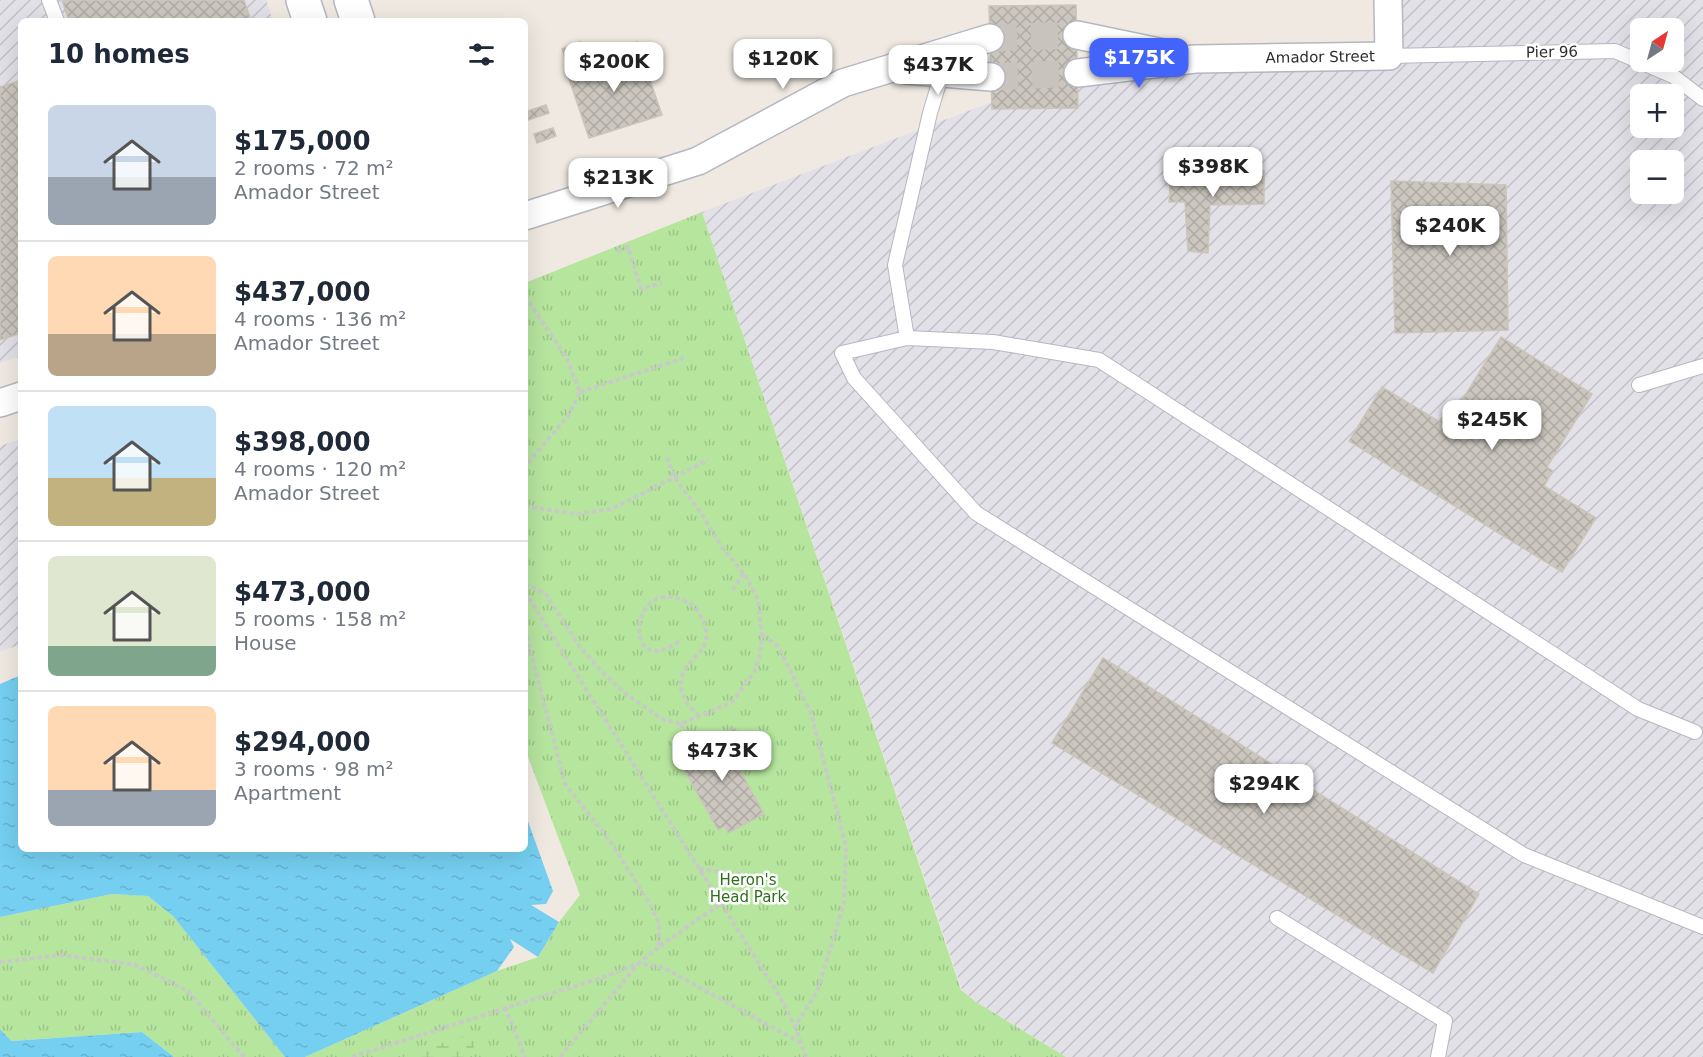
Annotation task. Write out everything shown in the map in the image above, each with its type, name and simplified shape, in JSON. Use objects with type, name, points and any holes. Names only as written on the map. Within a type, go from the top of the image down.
[{"type":"main road","points":[[303,0],[309,18]]},
{"type":"main road","points":[[351,0],[357,18]]},
{"type":"street","name":"Amador Street","points":[[1078,73],[1195,59],[1389,56],[1388,0]]},
{"type":"street","name":"Amador Street","points":[[1077,35],[1195,59]]},
{"type":"street","points":[[528,215],[698,161],[843,83],[990,38]]},
{"type":"street","points":[[890,69],[991,77]]},
{"type":"street","points":[[0,403],[18,397]]},
{"type":"lane","points":[[49,0],[56,18]]},
{"type":"lane","name":"Pier 96","points":[[1389,56],[1615,51],[1673,76],[1703,99]]},
{"type":"lane","points":[[907,338],[895,265],[930,113],[942,73]]},
{"type":"lane","points":[[1695,732],[1638,709],[1099,360],[993,342],[907,338],[842,353],[854,378],[976,513],[1524,855],[1703,927]]},
{"type":"lane","points":[[1639,386],[1703,366]]},
{"type":"lane","points":[[1277,918],[1445,1021],[1438,1057]]},
{"type":"path","points":[[617,251],[628,247],[641,289],[662,283]]},
{"type":"path","points":[[528,300],[566,357],[580,392]]},
{"type":"path","points":[[528,463],[568,416],[580,392],[687,357]]},
{"type":"path","points":[[528,585],[545,593],[580,647],[620,688],[662,719],[681,724],[725,706],[741,691],[754,672],[759,658],[762,634],[758,600],[744,573],[723,549],[701,513],[674,477],[667,457]]},
{"type":"path","points":[[528,506],[576,514],[612,509],[708,460]]},
{"type":"path","points":[[733,590],[744,573]]},
{"type":"path","points":[[528,597],[777,992],[795,1026],[806,1057]]},
{"type":"path","points":[[680,641],[670,648],[657,652],[650,650],[641,642],[639,631],[643,614],[655,598],[671,597],[688,602],[699,612],[703,620],[706,641],[704,649],[688,664],[680,682],[686,702],[699,717]]},
{"type":"path","points":[[762,634],[778,646],[811,713],[846,846],[844,904],[817,992],[795,1026]]},
{"type":"path","points":[[528,641],[565,784],[613,844],[652,908],[659,924],[659,947]]},
{"type":"path","points":[[681,724],[694,750]]},
{"type":"path","points":[[698,868],[740,874]]},
{"type":"path","points":[[560,1057],[639,963],[720,904]]},
{"type":"path","points":[[0,962],[62,955],[136,965],[188,992],[244,1057]]},
{"type":"path","points":[[352,1057],[607,976],[639,963],[664,968],[802,1043]]},
{"type":"path","points":[[505,1007],[525,1057]]},
{"type":"shaded area","points":[[0,0],[266,0],[272,18],[18,18],[18,357],[0,363]]},
{"type":"shaded area","points":[[1388,0],[1703,0],[1703,1057],[1066,1057],[976,1002],[962,990],[702,212],[1121,53],[1388,56]]},
{"type":"shaded area","points":[[18,440],[18,645],[0,652],[0,446]]},
{"type":"green space","name":"Heron's Head Park","points":[[702,212],[961,990],[976,1002],[1066,1057],[305,1057],[497,971],[538,957],[559,922],[580,895],[528,757],[528,282]]},
{"type":"green space","points":[[112,894],[148,896],[173,916],[285,1057],[174,1057],[142,1032],[10,1041],[0,1029],[0,917]]},
{"type":"green space","points":[[478,1035],[470,1057],[403,1057],[460,1037]]},
{"type":"water","points":[[18,676],[18,852],[528,852],[528,821],[553,891],[546,904],[531,905],[559,922],[538,957],[510,939],[514,947],[497,971],[305,1057],[285,1057],[173,916],[148,896],[112,894],[0,917],[0,684]]},
{"type":"water","points":[[0,1029],[11,1041],[142,1032],[174,1057],[0,1057]]},
{"type":"building","points":[[62,0],[244,0],[250,18],[68,18]]},
{"type":"building","points":[[1076,5],[1078,108],[992,109],[989,6]]},
{"type":"building","points":[[580,42],[587,62],[569,68],[562,49]]},
{"type":"building","points":[[637,42],[639,48],[618,56],[615,49]]},
{"type":"building","points":[[639,48],[662,115],[589,138],[567,73]]},
{"type":"building","points":[[18,81],[18,334],[0,340],[0,87]]},
{"type":"building","points":[[546,105],[549,113],[528,120],[528,111]]},
{"type":"building","points":[[553,128],[556,136],[537,143],[534,134]]},
{"type":"building","points":[[1264,171],[1264,204],[1210,205],[1208,253],[1188,251],[1185,202],[1169,202],[1171,172]]},
{"type":"building","points":[[1391,181],[1506,185],[1508,330],[1395,333]]},
{"type":"building","points":[[1501,337],[1592,394],[1547,467],[1553,471],[1544,486],[1596,518],[1562,572],[1349,441],[1382,387],[1440,422],[1450,407],[1456,410]]},
{"type":"building","points":[[1103,658],[1479,894],[1433,973],[1052,743]]},
{"type":"building","points":[[735,728],[748,751],[734,759],[764,814],[728,833],[725,826],[718,830],[678,759]]},
{"type":"tunnel","points":[[990,38],[1077,35]]},
{"type":"tunnel","points":[[991,77],[1078,73]]}]
